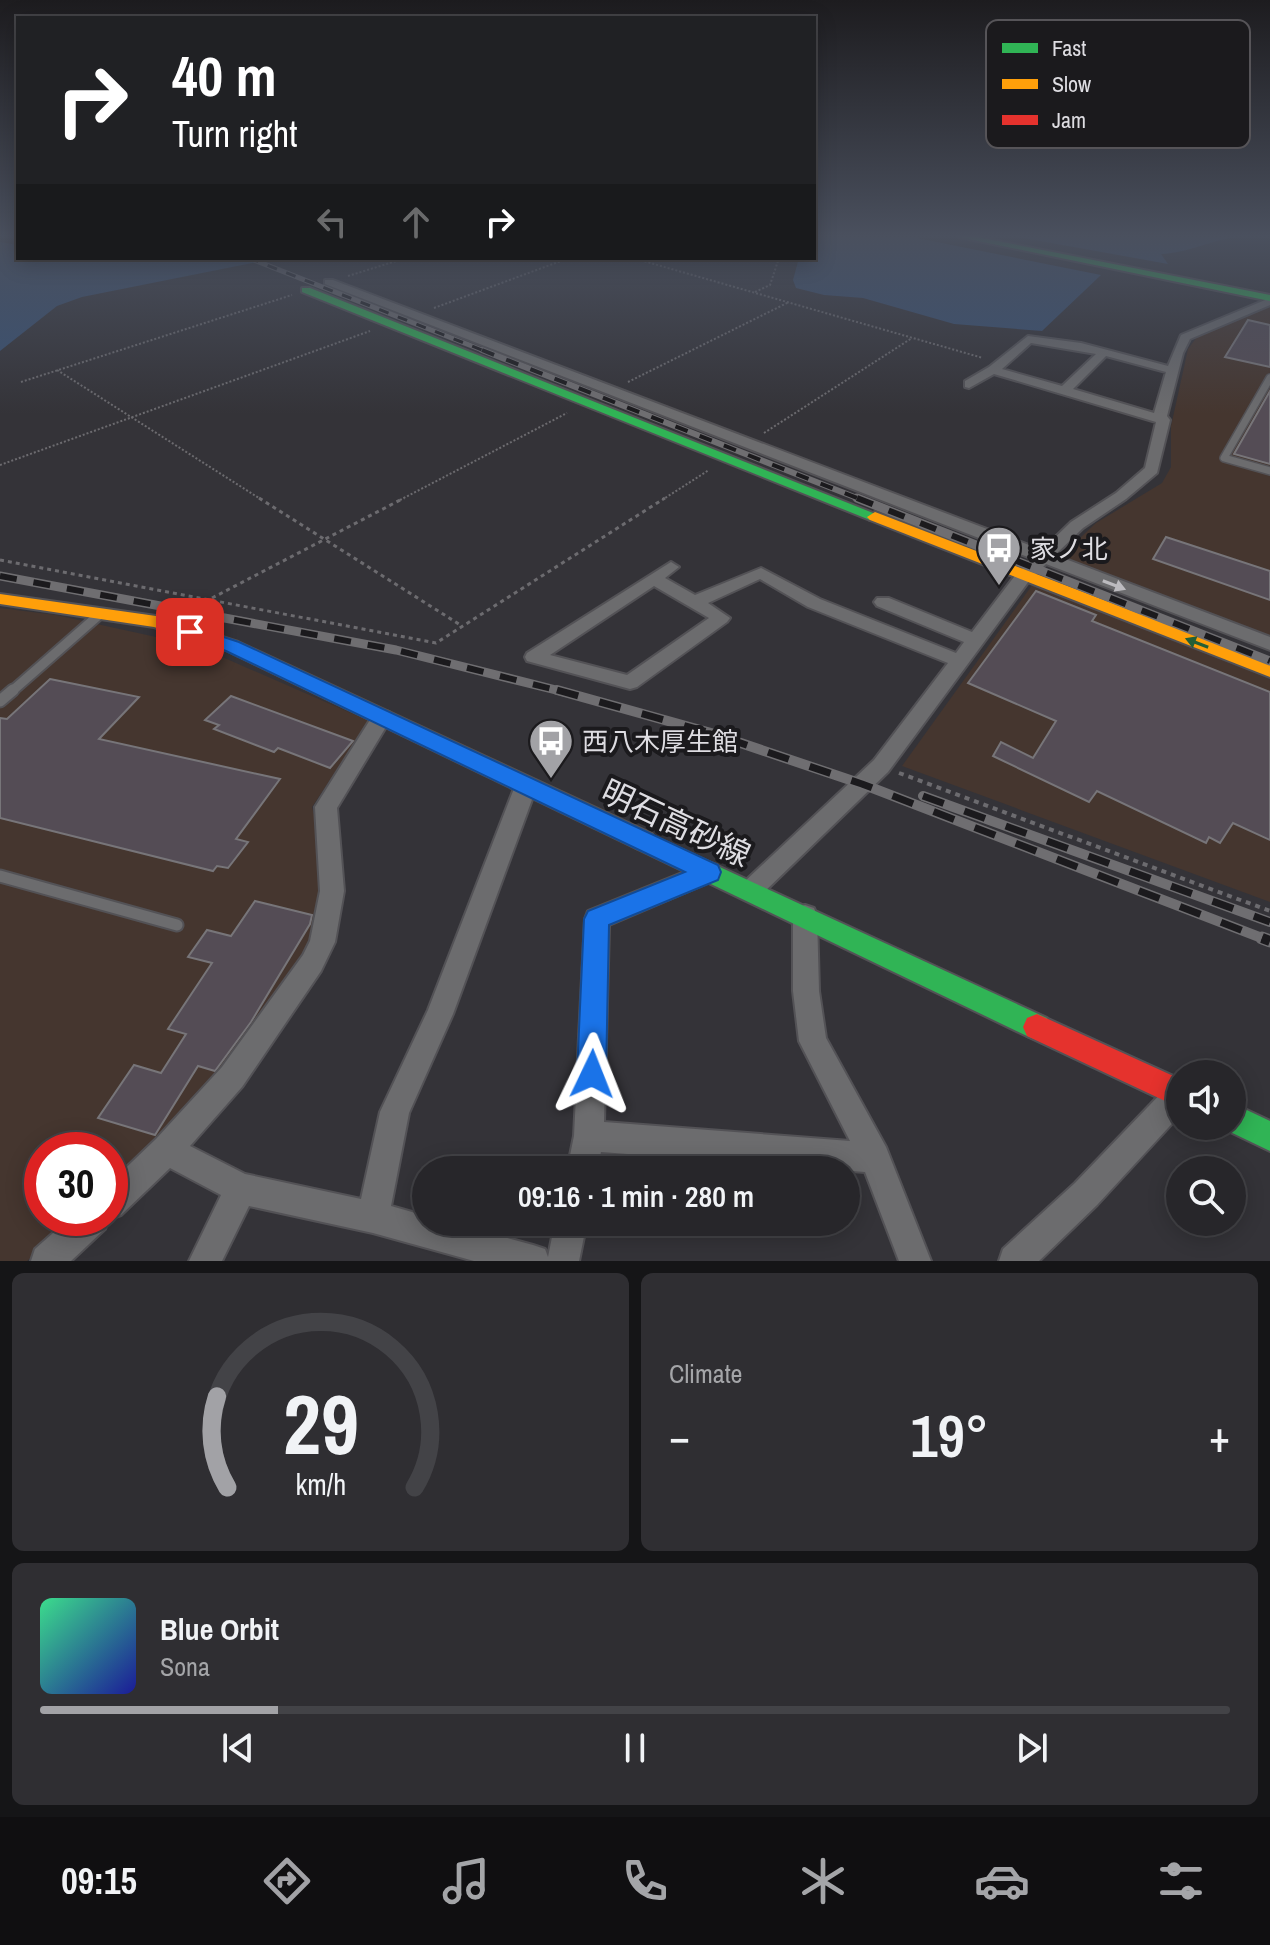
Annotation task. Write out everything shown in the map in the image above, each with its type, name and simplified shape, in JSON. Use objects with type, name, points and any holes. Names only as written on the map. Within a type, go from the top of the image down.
[{"type":"main road","points":[[321,296],[1023,577],[1270,671]]},
{"type":"main road","name":"明石高砂線","points":[[0,599],[156,622],[232,646],[1166,1087]]},
{"type":"main road","points":[[1246,1125],[1270,1136]]},
{"type":"street","points":[[365,296],[1270,644]]},
{"type":"street","points":[[751,890],[881,766],[1041,557],[1077,525],[1121,496],[1152,470],[1163,420],[1160,417],[1185,337],[1247,313],[1270,297]]},
{"type":"street","points":[[969,384],[1028,339],[1104,352],[1174,371]]},
{"type":"street","points":[[1064,391],[1104,352]]},
{"type":"street","points":[[996,366],[1064,391],[1163,420]]},
{"type":"street","points":[[655,579],[697,601],[721,618],[630,682],[534,657],[671,567]]},
{"type":"street","points":[[697,601],[761,573],[814,603],[960,661]]},
{"type":"street","points":[[883,602],[976,640]]},
{"type":"street","points":[[128,1187],[167,1150],[232,1077],[312,963],[322,942],[332,891],[326,807],[382,717]]},
{"type":"street","points":[[373,1217],[395,1112],[440,1014],[526,786]]},
{"type":"street","points":[[585,1156],[589,1136],[597,919],[709,872]]},
{"type":"street","points":[[805,916],[806,991],[813,1041],[875,1158],[915,1261]]},
{"type":"street","points":[[1015,1261],[1086,1194],[1166,1109]]},
{"type":"street","points":[[589,1136],[875,1158]]},
{"type":"street","points":[[167,1150],[241,1189],[373,1217],[533,1261]]},
{"type":"street","points":[[205,1261],[241,1189]]},
{"type":"street","points":[[47,1261],[74,1236]]},
{"type":"street","points":[[563,1261],[568,1236]]},
{"type":"lane","points":[[1270,378],[1224,458],[1270,471]]},
{"type":"lane","points":[[0,701],[102,612]]},
{"type":"lane","points":[[0,876],[177,925]]},
{"type":"path","points":[[21,382],[288,296]]},
{"type":"path","points":[[414,315],[466,296]]},
{"type":"path","points":[[768,296],[996,366]]},
{"type":"path","points":[[610,391],[789,302]]},
{"type":"path","points":[[0,465],[391,324]]},
{"type":"path","points":[[746,444],[912,338]]},
{"type":"path","points":[[57,370],[462,626]]},
{"type":"path","points":[[212,598],[588,402]]},
{"type":"path","points":[[0,560],[436,643],[725,459]]},
{"type":"path","points":[[881,766],[1270,911]]},
{"type":"shaded area","points":[[1270,306],[1270,639],[1071,563],[1064,553],[1096,523],[1162,483],[1171,467],[1171,426],[1188,349],[1197,337]]},
{"type":"shaded area","points":[[1033,584],[1270,677],[1270,902],[902,766]]},
{"type":"shaded area","points":[[0,608],[56,615],[197,646],[369,721],[312,807],[322,846],[323,896],[317,926],[296,966],[227,1068],[128,1168],[128,1132],[24,1132],[24,1236],[55,1236],[27,1261],[0,1261]]},
{"type":"water","points":[[0,296],[88,296],[57,306],[0,351]]},
{"type":"water","points":[[835,296],[1079,296],[1042,331],[954,324],[863,298]]},
{"type":"building","points":[[1248,320],[1270,325],[1270,367],[1225,357]]},
{"type":"building","points":[[1270,391],[1270,464],[1234,454]]},
{"type":"building","points":[[1166,537],[1270,571],[1270,600],[1153,559]]},
{"type":"building","points":[[1036,591],[1096,615],[1092,621],[1270,692],[1270,840],[1233,823],[1220,843],[1209,837],[1206,843],[1097,791],[1089,802],[993,756],[1001,742],[1033,758],[1056,721],[968,683]]},
{"type":"building","points":[[50,679],[139,697],[99,739],[280,779],[236,839],[248,842],[228,868],[217,866],[213,871],[0,818],[0,718],[7,719]]},
{"type":"building","points":[[231,696],[353,741],[330,768],[278,748],[274,752],[214,729],[219,725],[205,720]]},
{"type":"building","points":[[255,901],[312,915],[310,924],[251,1022],[215,1071],[198,1066],[155,1135],[98,1118],[134,1065],[161,1073],[186,1034],[168,1029],[212,963],[188,957],[207,930],[231,936]]},
{"type":"railway","points":[[345,296],[487,352]]},
{"type":"railway","points":[[482,350],[862,500]]},
{"type":"railway","points":[[857,498],[1270,661]]},
{"type":"railway","points":[[0,576],[396,650],[564,692]]},
{"type":"railway","points":[[557,690],[711,733],[862,784],[1267,940]]},
{"type":"railway","points":[[923,796],[1270,922]]},
{"type":"railway","points":[[1262,938],[1270,941]]},
{"type":"traffic: fast","points":[[321,296],[875,517]]},
{"type":"traffic: fast","points":[[1259,296],[1270,298]]},
{"type":"traffic: fast","points":[[644,841],[1037,1027]]},
{"type":"traffic: fast","points":[[1246,1125],[1270,1136]]},
{"type":"traffic: slow","points":[[875,517],[1270,671]]},
{"type":"traffic: slow","points":[[0,599],[156,622],[232,646],[644,841]]},
{"type":"traffic: jam","points":[[1037,1027],[1166,1087]]},
{"type":"place","name":"家ノ北","points":[[999,587]]},
{"type":"place","name":"西八木厚生館","points":[[551,780]]},
{"type":"route","points":[[190,632],[232,646],[709,872],[597,919],[592,1074]]}]
